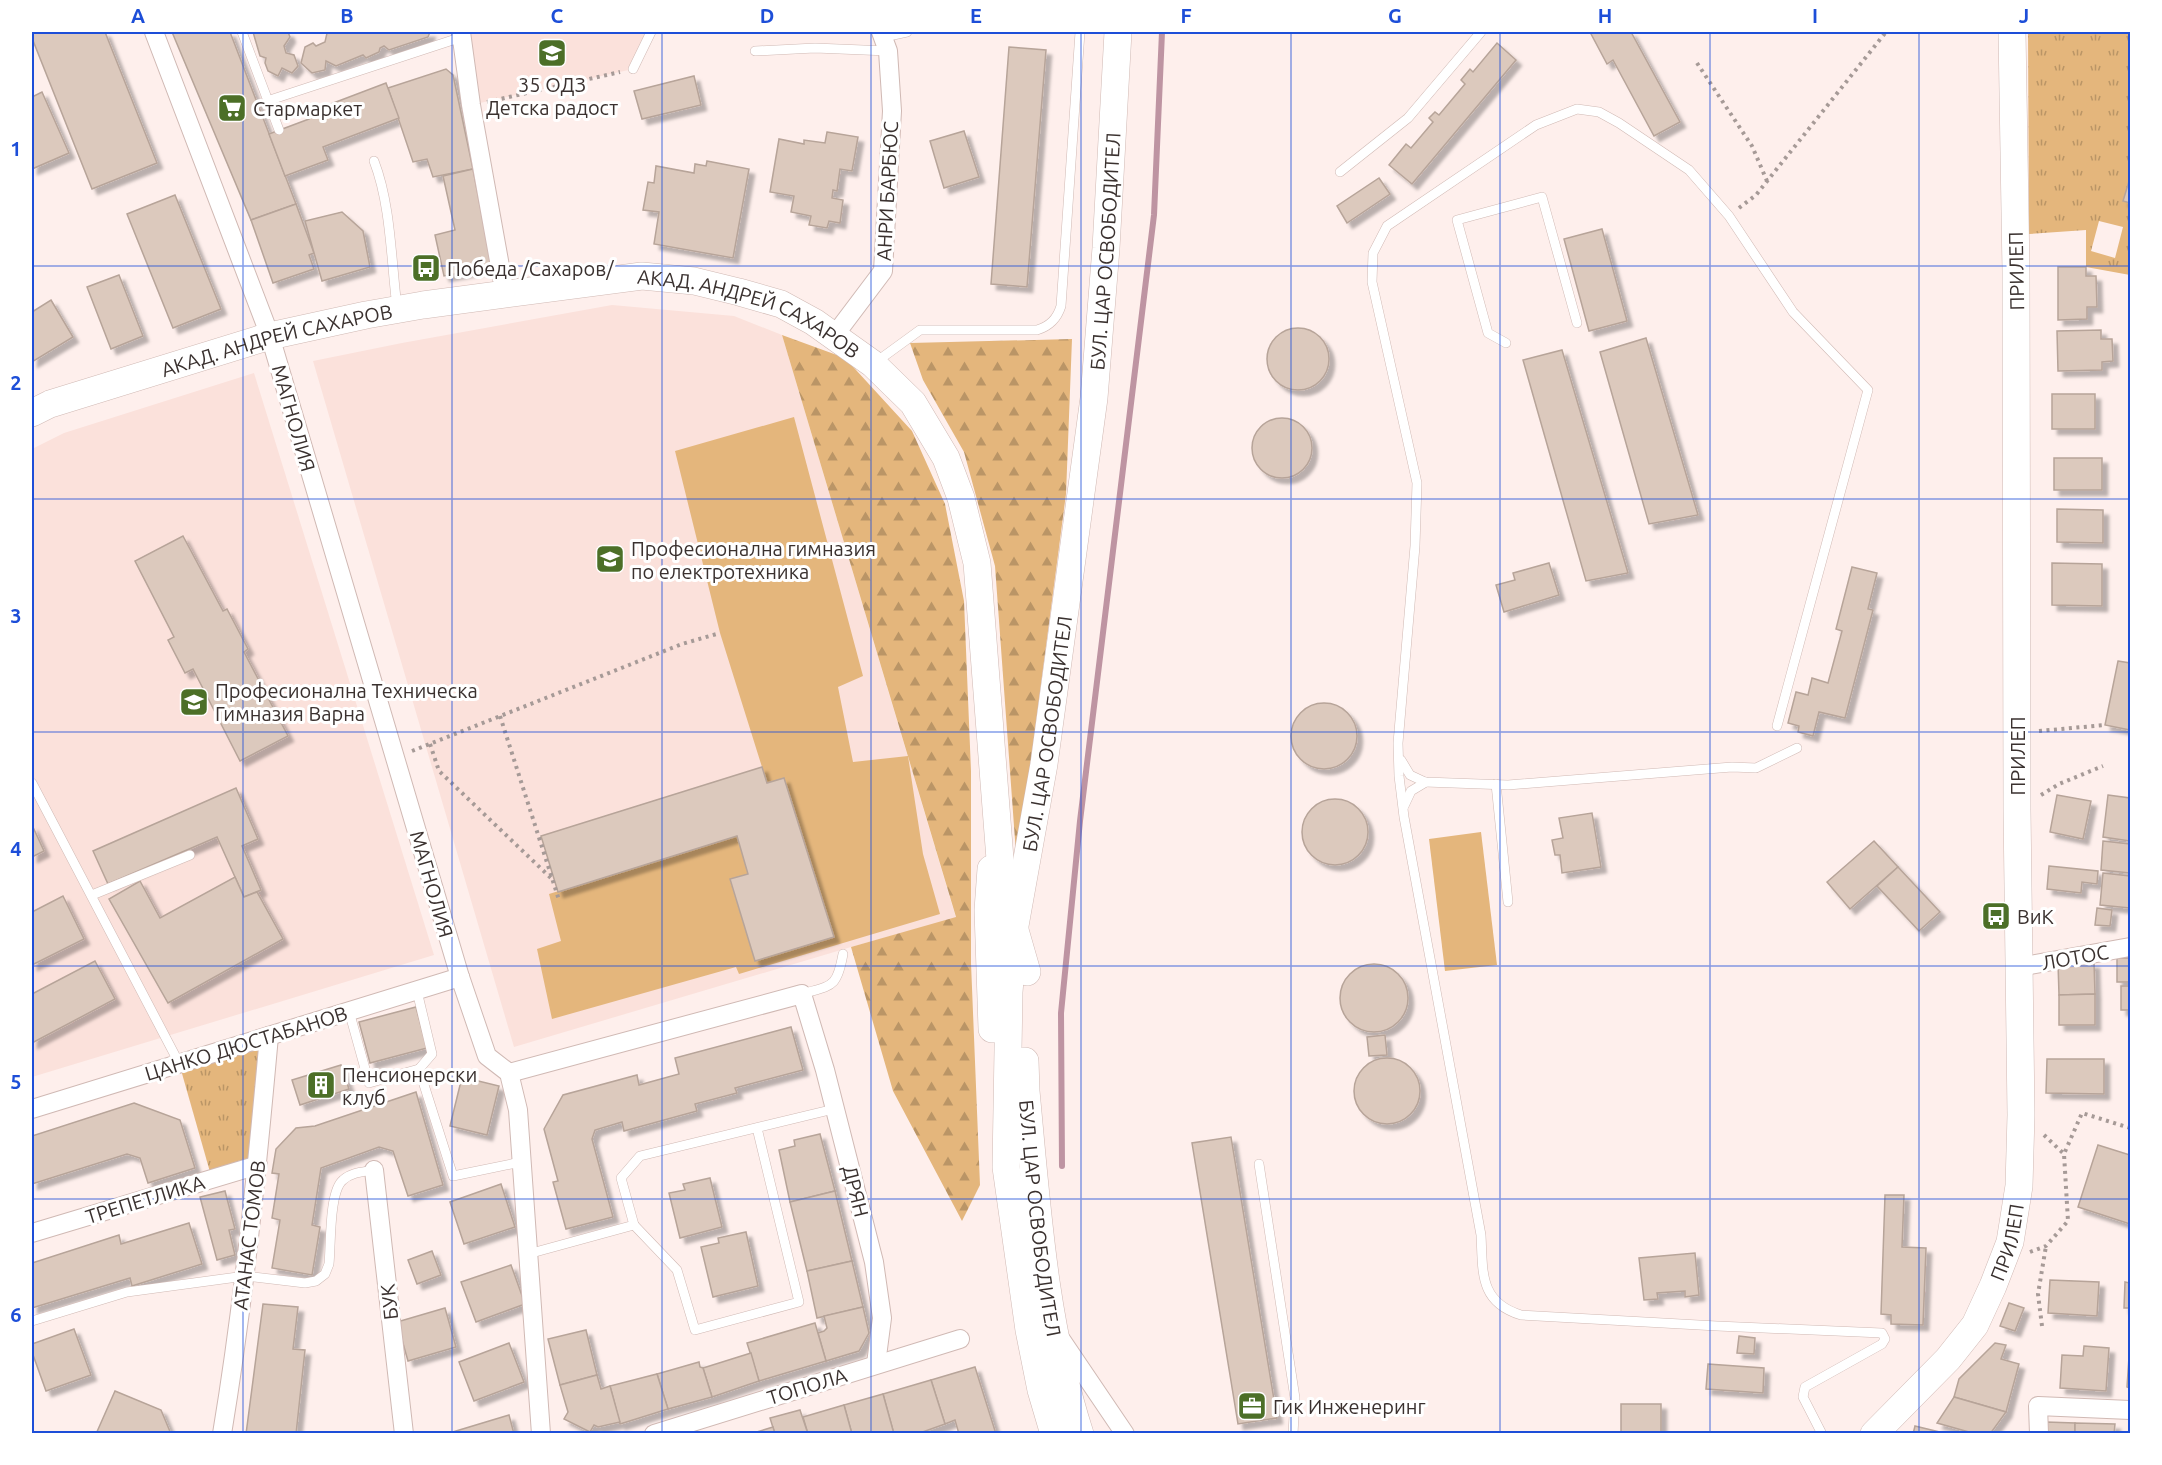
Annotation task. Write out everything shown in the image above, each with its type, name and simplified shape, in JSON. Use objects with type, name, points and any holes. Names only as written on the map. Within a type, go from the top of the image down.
[{"type":"street","name":"МАГНОЛИЯ","points":[[154,32],[270,336],[460,977],[487,1056],[509,1073]]},
{"type":"street","name":"БУЛ. ЦАР ОСВОБОДИТЕЛ","points":[[1054,1434],[1041,1390],[1029,1330],[1006,1167],[1010,993],[1014,931],[1044,764],[1094,398],[1106,248],[1118,32]]},
{"type":"street","name":"БУЛ. ЦАР ОСВОБОДИТЕЛ","points":[[1080,1434],[1063,1372],[1040,1240],[1026,1091],[1024,1034],[1027,972],[1112,367],[1133,32]]},
{"type":"street","name":"ПРИЛЕП","points":[[1874,1434],[1948,1359],[1975,1325],[2010,1242],[2019,1186],[2021,1114],[2017,810],[2016,271],[2012,32]]},
{"type":"street","points":[[462,34],[471,105],[505,294]]},
{"type":"street","name":"АНРИ БАРБЮС","points":[[834,336],[883,271],[892,111],[884,40]]},
{"type":"street","name":"АКАД. АНДРЕЙ САХАРОВ","points":[[32,413],[50,404],[270,336],[397,310],[505,294],[642,276],[694,281],[781,304],[814,322],[873,364],[913,403],[946,458],[961,498],[977,563],[995,794]]},
{"type":"street","points":[[995,794],[1002,885],[1027,972]]},
{"type":"street","points":[[995,794],[988,910],[992,1064],[1006,1167]]},
{"type":"street","name":"ЛОТОС","points":[[2019,967],[2130,947]]},
{"type":"street","name":"ЦАНКО ДЮСТАБАНОВ","points":[[32,1109],[460,977]]},
{"type":"street","points":[[541,1434],[518,1110],[509,1073],[802,994]]},
{"type":"street","name":"ДРЯН","points":[[802,994],[811,1020],[874,1262],[882,1318],[876,1364]]},
{"type":"street","name":"АТАНАС ТОМОВ","points":[[222,1434],[245,1276],[258,1165],[268,1036]]},
{"type":"street","name":"ТРЕПЕТЛИКА","points":[[32,1233],[258,1165]]},
{"type":"street","name":"БУК","points":[[374,1170],[404,1434]]},
{"type":"street","points":[[1054,1328],[1125,1434]]},
{"type":"street","name":"ТОПОЛА","points":[[654,1434],[960,1339]]},
{"type":"street","points":[[2039,1434],[2038,1406],[2130,1410]]},
{"type":"lane","points":[[242,32],[279,130]]},
{"type":"lane","points":[[633,69],[651,32]]},
{"type":"lane","points":[[755,51],[815,48],[884,40],[907,32]]},
{"type":"lane","points":[[873,364],[920,330],[1037,330],[1053,322],[1058,315],[1061,306],[1080,32]]},
{"type":"lane","points":[[1340,172],[1408,118],[1481,32]]},
{"type":"lane","points":[[267,101],[462,34]]},
{"type":"lane","points":[[1777,726],[1868,390],[1793,312],[1729,216],[1689,170],[1599,112],[1578,109],[1536,125],[1387,226],[1373,254],[1372,282],[1417,483],[1415,546],[1398,743],[1399,776],[1404,817],[1481,1235],[1483,1274],[1491,1296],[1500,1305],[1521,1315],[1882,1333],[1884,1339],[1882,1344],[1805,1387],[1804,1400],[1822,1434]]},
{"type":"lane","points":[[374,161],[386,200],[397,310]]},
{"type":"lane","points":[[1506,343],[1488,333],[1457,220],[1542,196],[1577,323]]},
{"type":"lane","points":[[1398,743],[1402,762],[1410,775],[1425,782],[1508,785],[1756,768],[1797,748]]},
{"type":"lane","points":[[1404,817],[1406,799],[1411,791],[1419,785],[1433,782]]},
{"type":"lane","points":[[32,783],[179,1063]]},
{"type":"lane","points":[[1496,784],[1508,902]]},
{"type":"lane","points":[[92,895],[190,855]]},
{"type":"lane","points":[[802,994],[832,985],[839,974],[843,954]]},
{"type":"lane","points":[[349,1011],[369,1083],[419,1069],[432,1054],[417,991]]},
{"type":"lane","points":[[419,1069],[453,1176],[521,1162]]},
{"type":"lane","points":[[757,1128],[799,1302],[695,1330],[677,1270],[634,1225],[621,1178],[640,1156],[834,1109]]},
{"type":"lane","points":[[1260,1164],[1294,1398],[1293,1434]]},
{"type":"lane","points":[[32,1321],[127,1292],[245,1276],[305,1283],[316,1281],[325,1274],[329,1264],[334,1196],[340,1182],[350,1175],[374,1170]]},
{"type":"lane","points":[[528,1254],[634,1225]]},
{"type":"path","points":[[1729,216],[1756,195],[1886,32]]},
{"type":"path","points":[[1697,63],[1752,146],[1767,181]]},
{"type":"path","points":[[471,105],[633,69]]},
{"type":"path","points":[[395,758],[682,644],[720,633]]},
{"type":"path","points":[[500,716],[559,900]]},
{"type":"path","points":[[2017,734],[2105,725]]},
{"type":"path","points":[[430,744],[439,771],[552,879]]},
{"type":"path","points":[[2017,810],[2059,783],[2103,766]]},
{"type":"path","points":[[2002,1263],[2046,1246],[2068,1221],[2064,1154],[2082,1113],[2130,1128]]},
{"type":"path","points":[[2021,1114],[2064,1154]]},
{"type":"path","points":[[2042,1326],[2038,1294],[2046,1246]]},
{"type":"shaded area","name":"35 ОДЗ Детска радост","points":[[461,32],[651,32],[633,69],[471,105]]},
{"type":"shaded area","name":"Професионална гимназия по електротехника","points":[[612,305],[734,316],[782,335],[956,918],[514,1047],[313,361]]},
{"type":"shaded area","name":"Професионална Техническа Гимназия Варна","points":[[254,373],[434,955],[32,1077],[32,449],[64,433]]},
{"type":"green space","points":[[2028,32],[2130,32],[2130,178],[2123,201],[2130,203],[2130,275],[2086,267],[2086,230],[2029,234]],"holes":[[[2099,221],[2123,227],[2115,258],[2091,251]]]},
{"type":"green space","points":[[782,335],[845,358],[912,431],[945,504],[964,601],[971,771],[971,963],[980,1185],[962,1221],[893,1091],[851,947],[956,917]]},
{"type":"green space","points":[[1072,339],[1066,494],[1017,867],[995,566],[964,452],[923,380],[910,343]]},
{"type":"green space","points":[[794,417],[863,676],[838,687],[853,762],[908,756],[923,854],[940,914],[739,974],[736,967],[552,1019],[537,949],[561,941],[549,894],[737,836],[748,874],[730,880],[755,961],[767,783],[720,633],[675,451]]},
{"type":"green space","points":[[1481,832],[1497,965],[1445,971],[1429,839]]},
{"type":"green space","points":[[269,1036],[258,1165],[212,1179],[179,1063]]},
{"type":"building","points":[[32,32],[105,32],[157,163],[92,189],[32,38]]},
{"type":"building","points":[[172,32],[230,32],[296,204],[251,220]]},
{"type":"building","points":[[253,32],[288,32],[290,37],[284,46],[286,53],[294,55],[298,66],[292,73],[282,68],[278,76],[268,71],[266,58],[260,56]]},
{"type":"building","points":[[430,32],[428,37],[389,50],[384,46],[379,52],[366,58],[363,55],[336,66],[326,61],[325,70],[312,73],[301,63],[305,47],[313,43],[316,46],[325,42],[327,33]]},
{"type":"building","points":[[1590,32],[1631,32],[1680,122],[1654,136],[1613,60],[1607,64]]},
{"type":"building","points":[[1497,43],[1516,60],[1412,184],[1389,165],[1406,144],[1411,148],[1433,122],[1429,118],[1435,112],[1439,115],[1465,84],[1461,80],[1470,69],[1473,72]]},
{"type":"building","points":[[1009,47],[1046,50],[1027,287],[991,284]]},
{"type":"building","points":[[446,69],[453,75],[473,169],[433,177],[427,159],[413,162],[388,88]]},
{"type":"building","points":[[694,76],[701,105],[642,119],[634,91]]},
{"type":"building","points":[[386,83],[399,118],[323,147],[328,160],[285,176],[269,134],[309,119],[307,113]]},
{"type":"building","points":[[42,92],[69,153],[32,169],[32,97]]},
{"type":"building","points":[[964,131],[979,177],[944,188],[930,141]]},
{"type":"building","points":[[827,132],[858,137],[852,171],[840,169],[837,191],[833,190],[832,198],[843,200],[840,223],[829,221],[827,228],[809,225],[811,216],[791,212],[794,196],[770,192],[779,139],[804,144],[804,140],[825,143]]},
{"type":"building","points":[[707,161],[749,169],[733,258],[654,244],[659,212],[643,210],[648,182],[654,183],[656,166],[694,173],[695,164],[706,166]]},
{"type":"building","points":[[473,169],[492,267],[444,276],[435,235],[455,230],[443,176]]},
{"type":"building","points":[[1379,178],[1390,194],[1347,223],[1337,206]]},
{"type":"building","points":[[2130,178],[2130,203],[2123,201]]},
{"type":"building","points":[[175,195],[221,309],[173,328],[127,214]]},
{"type":"building","points":[[296,204],[314,253],[309,255],[314,269],[273,283],[251,220]]},
{"type":"building","points":[[342,212],[363,231],[370,267],[322,281],[305,221]]},
{"type":"building","points":[[1602,229],[1627,321],[1589,331],[1564,239]]},
{"type":"building","points":[[2058,267],[2086,267],[2086,276],[2096,276],[2097,307],[2087,307],[2087,319],[2058,320]]},
{"type":"building","points":[[119,275],[143,336],[111,349],[87,287]]},
{"type":"building","points":[[51,300],[73,337],[32,362],[32,312]]},
{"type":"building","points":[[1298,328],[1320,337],[1329,359],[1320,381],[1298,390],[1276,381],[1267,359],[1276,337]]},
{"type":"building","points":[[2101,330],[2101,339],[2112,339],[2113,361],[2102,362],[2102,370],[2058,371],[2057,331]]},
{"type":"building","points":[[1646,338],[1698,515],[1649,524],[1600,352]]},
{"type":"building","points":[[1562,350],[1628,573],[1586,581],[1523,360]]},
{"type":"building","points":[[2052,394],[2095,394],[2095,429],[2052,429]]},
{"type":"building","points":[[1282,418],[1303,427],[1312,448],[1303,469],[1282,478],[1261,469],[1252,448],[1261,427]]},
{"type":"building","points":[[2054,458],[2102,458],[2102,490],[2054,490]]},
{"type":"building","points":[[2057,509],[2103,510],[2103,543],[2057,542]]},
{"type":"building","points":[[183,536],[223,611],[227,609],[248,649],[244,652],[288,736],[240,761],[193,669],[185,673],[168,640],[174,637],[135,561]]},
{"type":"building","points":[[1549,563],[1559,595],[1504,612],[1496,585],[1515,580],[1513,573]]},
{"type":"building","points":[[2052,563],[2102,564],[2102,606],[2052,605]]},
{"type":"building","points":[[1852,567],[1877,573],[1868,609],[1873,610],[1845,718],[1819,712],[1813,736],[1798,732],[1799,726],[1788,723],[1796,692],[1808,695],[1812,678],[1828,683],[1842,631],[1836,629]]},
{"type":"building","points":[[2118,661],[2130,663],[2130,730],[2105,725]]},
{"type":"building","points":[[1324,703],[1336,706],[1347,713],[1354,724],[1357,736],[1354,748],[1347,759],[1336,766],[1324,769],[1312,766],[1301,759],[1294,748],[1291,736],[1294,724],[1301,713],[1312,706]]},
{"type":"building","points":[[762,767],[767,783],[784,778],[834,937],[755,961],[730,879],[748,874],[737,836],[558,892],[541,836]]},
{"type":"building","points":[[236,788],[258,839],[242,846],[261,890],[244,897],[217,837],[108,884],[93,851]]},
{"type":"building","points":[[2057,795],[2091,801],[2083,839],[2050,832]]},
{"type":"building","points":[[2108,795],[2130,798],[2130,841],[2103,837]]},
{"type":"building","points":[[1328,799],[1342,799],[1354,804],[1363,813],[1368,832],[1366,845],[1359,856],[1342,865],[1328,865],[1316,860],[1307,851],[1302,839],[1302,825],[1307,813],[1316,804]]},
{"type":"building","points":[[1592,813],[1601,867],[1562,873],[1560,855],[1555,855],[1552,840],[1563,838],[1559,818]]},
{"type":"building","points":[[32,825],[44,851],[32,857]]},
{"type":"building","points":[[1874,841],[1898,867],[1850,909],[1827,882]]},
{"type":"building","points":[[2103,841],[2130,844],[2130,873],[2101,870]]},
{"type":"building","points":[[2049,866],[2098,871],[2097,884],[2082,882],[2081,893],[2047,889]]},
{"type":"building","points":[[1898,867],[1940,912],[1919,931],[1877,886]]},
{"type":"building","points":[[2103,873],[2130,876],[2130,908],[2100,905]]},
{"type":"building","points":[[235,877],[244,897],[257,892],[283,939],[168,1003],[109,899],[140,881],[160,918]]},
{"type":"building","points":[[63,896],[84,939],[32,965],[32,912]]},
{"type":"building","points":[[2097,908],[2112,910],[2110,926],[2095,925]]},
{"type":"building","points":[[2117,958],[2130,958],[2130,982],[2117,982]]},
{"type":"building","points":[[95,961],[115,999],[32,1043],[32,994]]},
{"type":"building","points":[[2058,963],[2094,963],[2095,994],[2059,995]]},
{"type":"building","points":[[1374,964],[1387,967],[1398,974],[1405,985],[1408,998],[1405,1011],[1398,1022],[1387,1029],[1374,1032],[1361,1029],[1350,1022],[1343,1011],[1340,998],[1343,985],[1350,974],[1361,967]]},
{"type":"building","points":[[2121,986],[2130,986],[2130,1010],[2121,1010]]},
{"type":"building","points":[[2095,994],[2095,1025],[2059,1025],[2059,995]]},
{"type":"building","points":[[416,1007],[427,1048],[370,1063],[359,1022]]},
{"type":"building","points":[[791,1027],[803,1070],[735,1088],[737,1093],[695,1104],[697,1111],[624,1131],[622,1122],[595,1130],[592,1139],[613,1217],[566,1229],[553,1182],[558,1181],[544,1129],[563,1095],[637,1075],[639,1085],[679,1074],[675,1058]]},
{"type":"building","points":[[1385,1035],[1387,1055],[1369,1056],[1367,1037]]},
{"type":"building","points":[[1387,1058],[1399,1061],[1410,1068],[1417,1079],[1420,1091],[1417,1103],[1410,1114],[1399,1121],[1387,1124],[1375,1121],[1364,1114],[1357,1103],[1354,1091],[1357,1079],[1364,1068],[1375,1061]]},
{"type":"building","points":[[2047,1059],[2104,1059],[2104,1094],[2046,1093]]},
{"type":"building","name":"Пенсионерски клуб","points":[[341,1065],[349,1089],[300,1105],[292,1080]]},
{"type":"building","points":[[462,1077],[499,1086],[487,1135],[450,1126]]},
{"type":"building","points":[[416,1092],[443,1185],[408,1196],[393,1151],[379,1147],[321,1168],[312,1225],[320,1227],[312,1275],[272,1268],[280,1220],[272,1218],[279,1174],[272,1173],[276,1149],[296,1128],[315,1126]]},
{"type":"building","points":[[134,1103],[180,1120],[195,1168],[148,1183],[140,1158],[127,1154],[32,1184],[32,1136]]},
{"type":"building","points":[[820,1134],[835,1191],[790,1202],[779,1150],[795,1146],[794,1140]]},
{"type":"building","points":[[1231,1137],[1277,1418],[1238,1424],[1192,1143]]},
{"type":"building","points":[[2098,1145],[2130,1155],[2130,1224],[2078,1207]]},
{"type":"building","points":[[710,1178],[722,1227],[680,1238],[669,1193],[685,1190],[683,1184]]},
{"type":"building","points":[[501,1184],[515,1227],[464,1244],[450,1202]]},
{"type":"building","points":[[225,1191],[235,1229],[229,1230],[235,1255],[217,1260],[200,1197]]},
{"type":"building","points":[[835,1191],[852,1261],[807,1271],[790,1202]]},
{"type":"building","points":[[1885,1195],[1904,1195],[1902,1247],[1926,1248],[1923,1325],[1891,1324],[1891,1315],[1881,1314]]},
{"type":"building","points":[[189,1223],[202,1264],[132,1286],[130,1278],[32,1308],[32,1263],[119,1235],[121,1244]]},
{"type":"building","points":[[746,1232],[758,1286],[713,1297],[701,1247],[719,1243],[718,1238]]},
{"type":"building","points":[[432,1251],[441,1275],[417,1284],[408,1260]]},
{"type":"building","points":[[1695,1253],[1699,1295],[1685,1297],[1685,1291],[1657,1293],[1658,1299],[1644,1300],[1639,1258]]},
{"type":"building","points":[[852,1261],[863,1307],[817,1318],[807,1271]]},
{"type":"building","points":[[511,1265],[525,1304],[476,1322],[461,1282]]},
{"type":"building","points":[[2050,1280],[2099,1282],[2097,1316],[2048,1313]]},
{"type":"building","points":[[2125,1282],[2130,1283],[2130,1308],[2124,1308]]},
{"type":"building","points":[[2009,1303],[2024,1308],[2015,1331],[2000,1326]]},
{"type":"building","points":[[263,1304],[298,1307],[293,1349],[305,1350],[296,1434],[246,1434]]},
{"type":"building","points":[[863,1307],[869,1333],[859,1351],[826,1361],[818,1333],[827,1328],[824,1316]]},
{"type":"building","points":[[445,1308],[456,1347],[408,1361],[397,1322]]},
{"type":"building","points":[[815,1323],[826,1361],[759,1381],[747,1343]]},
{"type":"building","points":[[74,1329],[91,1375],[46,1391],[32,1352],[32,1344]]},
{"type":"building","points":[[586,1330],[597,1375],[560,1385],[548,1339]]},
{"type":"building","points":[[1739,1336],[1755,1338],[1754,1354],[1737,1353]]},
{"type":"building","points":[[509,1343],[524,1382],[474,1401],[459,1362]]},
{"type":"building","points":[[1995,1343],[2006,1345],[2001,1359],[2019,1364],[2006,1412],[1954,1397],[1959,1379]]},
{"type":"building","points":[[2084,1346],[2109,1348],[2106,1391],[2060,1388],[2062,1355],[2083,1356]]},
{"type":"building","points":[[751,1353],[759,1381],[712,1397],[703,1368]]},
{"type":"building","points":[[2130,1357],[2130,1388],[2127,1387]]},
{"type":"building","points":[[699,1362],[712,1397],[668,1409],[657,1374]]},
{"type":"building","points":[[1708,1364],[1764,1368],[1763,1393],[1706,1389]]},
{"type":"building","points":[[975,1367],[996,1434],[959,1434],[955,1420],[945,1424],[931,1380]]},
{"type":"building","points":[[657,1374],[668,1409],[620,1424],[610,1386]]},
{"type":"building","points":[[597,1375],[601,1389],[610,1386],[620,1422],[598,1427],[594,1425],[590,1432],[564,1419],[568,1412],[560,1385]]},
{"type":"building","points":[[931,1380],[945,1424],[917,1434],[894,1434],[883,1394]]},
{"type":"building","points":[[115,1391],[161,1410],[171,1434],[96,1434]]},
{"type":"building","points":[[883,1394],[894,1434],[852,1434],[844,1405]]},
{"type":"building","points":[[1954,1397],[2006,1412],[1990,1434],[1976,1434],[1937,1423]]},
{"type":"building","points":[[1621,1404],[1661,1404],[1661,1434],[1621,1434]]},
{"type":"building","points":[[844,1405],[852,1434],[808,1434],[803,1417]]},
{"type":"building","points":[[800,1410],[808,1434],[775,1434],[770,1418]]},
{"type":"building","points":[[509,1415],[514,1434],[446,1434]]},
{"type":"building","points":[[2046,1422],[2075,1423],[2075,1434],[2046,1434]]},
{"type":"building","points":[[2075,1423],[2115,1424],[2114,1434],[2075,1434]]},
{"type":"building","points":[[1915,1426],[1948,1434],[1913,1434]]},
{"type":"building","points":[[773,1427],[775,1434],[750,1434]]},
{"type":"waterway","points":[[1062,1166],[1061,1013],[1080,821],[1154,215],[1162,32]]},
{"type":"place","name":"35 ОДЗ Детска радост","points":[[552,53]]},
{"type":"place","name":"Стармаркет","points":[[232,108]]},
{"type":"place","name":"Победа /Сахаров/","points":[[426,268]]},
{"type":"place","name":"Професионална гимназия по електротехника","points":[[610,559]]},
{"type":"place","name":"Професионална Техническа Гимназия Варна","points":[[194,702]]},
{"type":"place","name":"ВиК","points":[[1996,916]]},
{"type":"place","name":"Пенсионерски клуб","points":[[321,1085]]},
{"type":"place","name":"Гик Инженеринг","points":[[1252,1406]]}]
